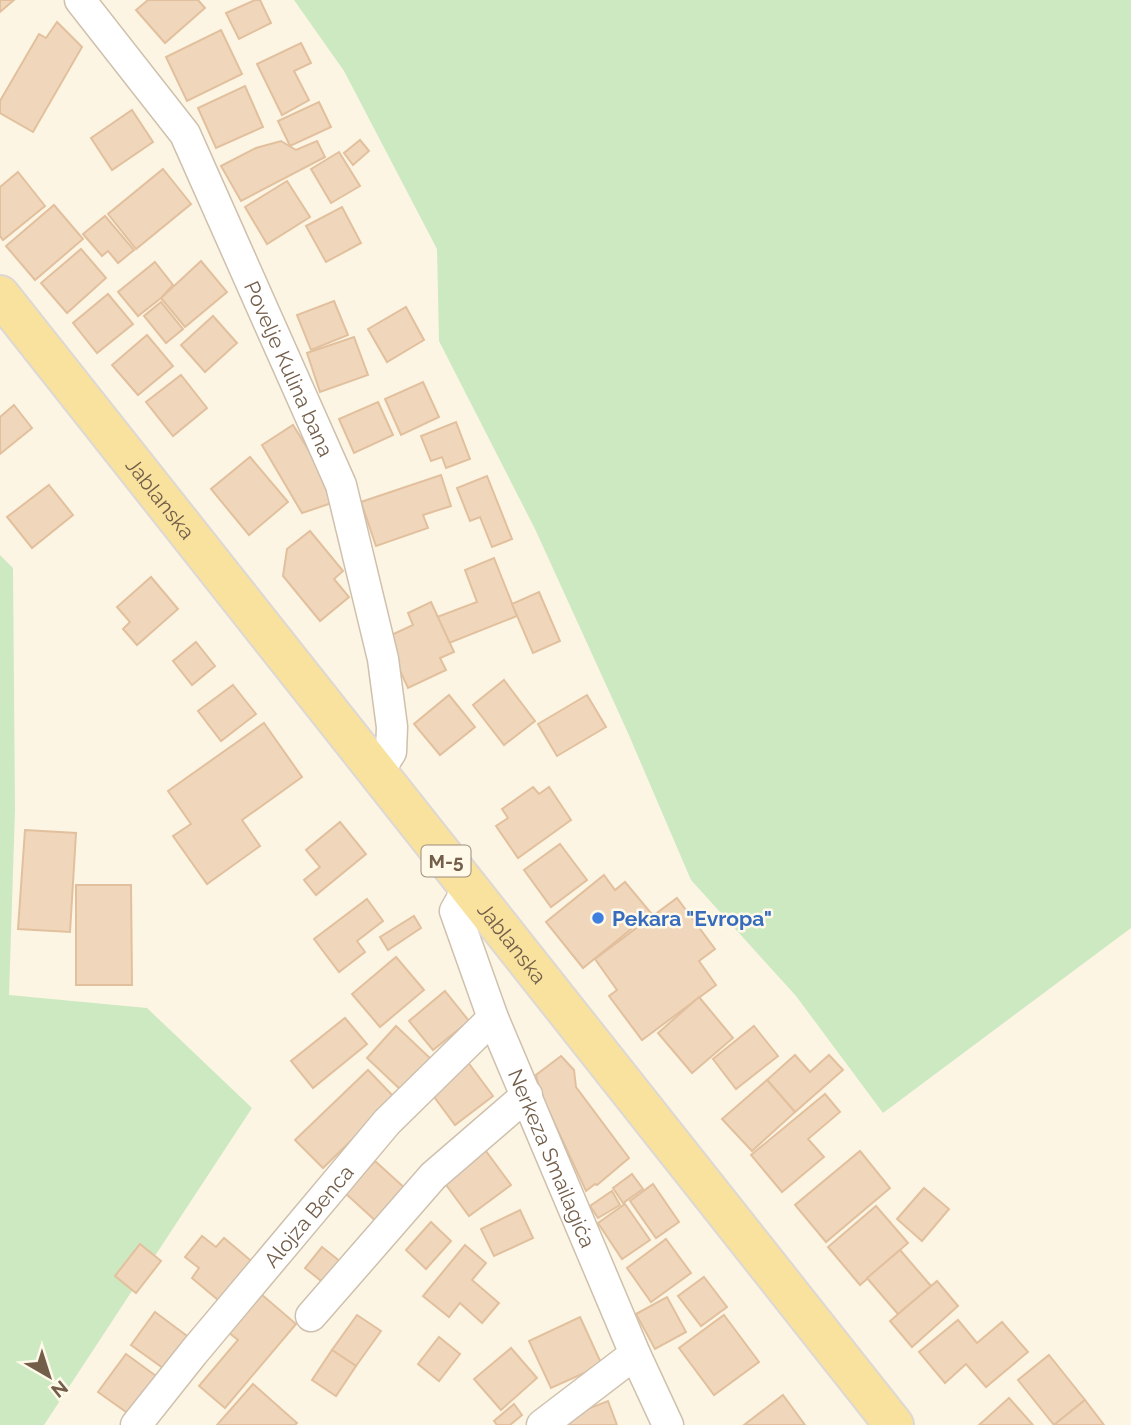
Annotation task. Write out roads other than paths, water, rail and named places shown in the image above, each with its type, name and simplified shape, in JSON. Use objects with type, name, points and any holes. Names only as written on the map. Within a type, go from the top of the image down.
[{"type":"main road","name":"Jablanska","points":[[0,295],[894,1425]]},
{"type":"street","name":"Povelje Kulina bana","points":[[80,0],[185,134],[341,485],[383,659],[392,727],[391,751],[377,774]]},
{"type":"street","name":"Nerkeza Smailagića","points":[[468,888],[455,911],[493,1018],[635,1354],[668,1425]]},
{"type":"street","name":"Alojza Benca","points":[[136,1425],[387,1122],[493,1018]]},
{"type":"street","points":[[311,1316],[433,1176],[527,1095]]},
{"type":"street","points":[[542,1425],[635,1354]]},
{"type":"place","name":"Pekara \"Evropa\"","points":[[598,918]]}]
